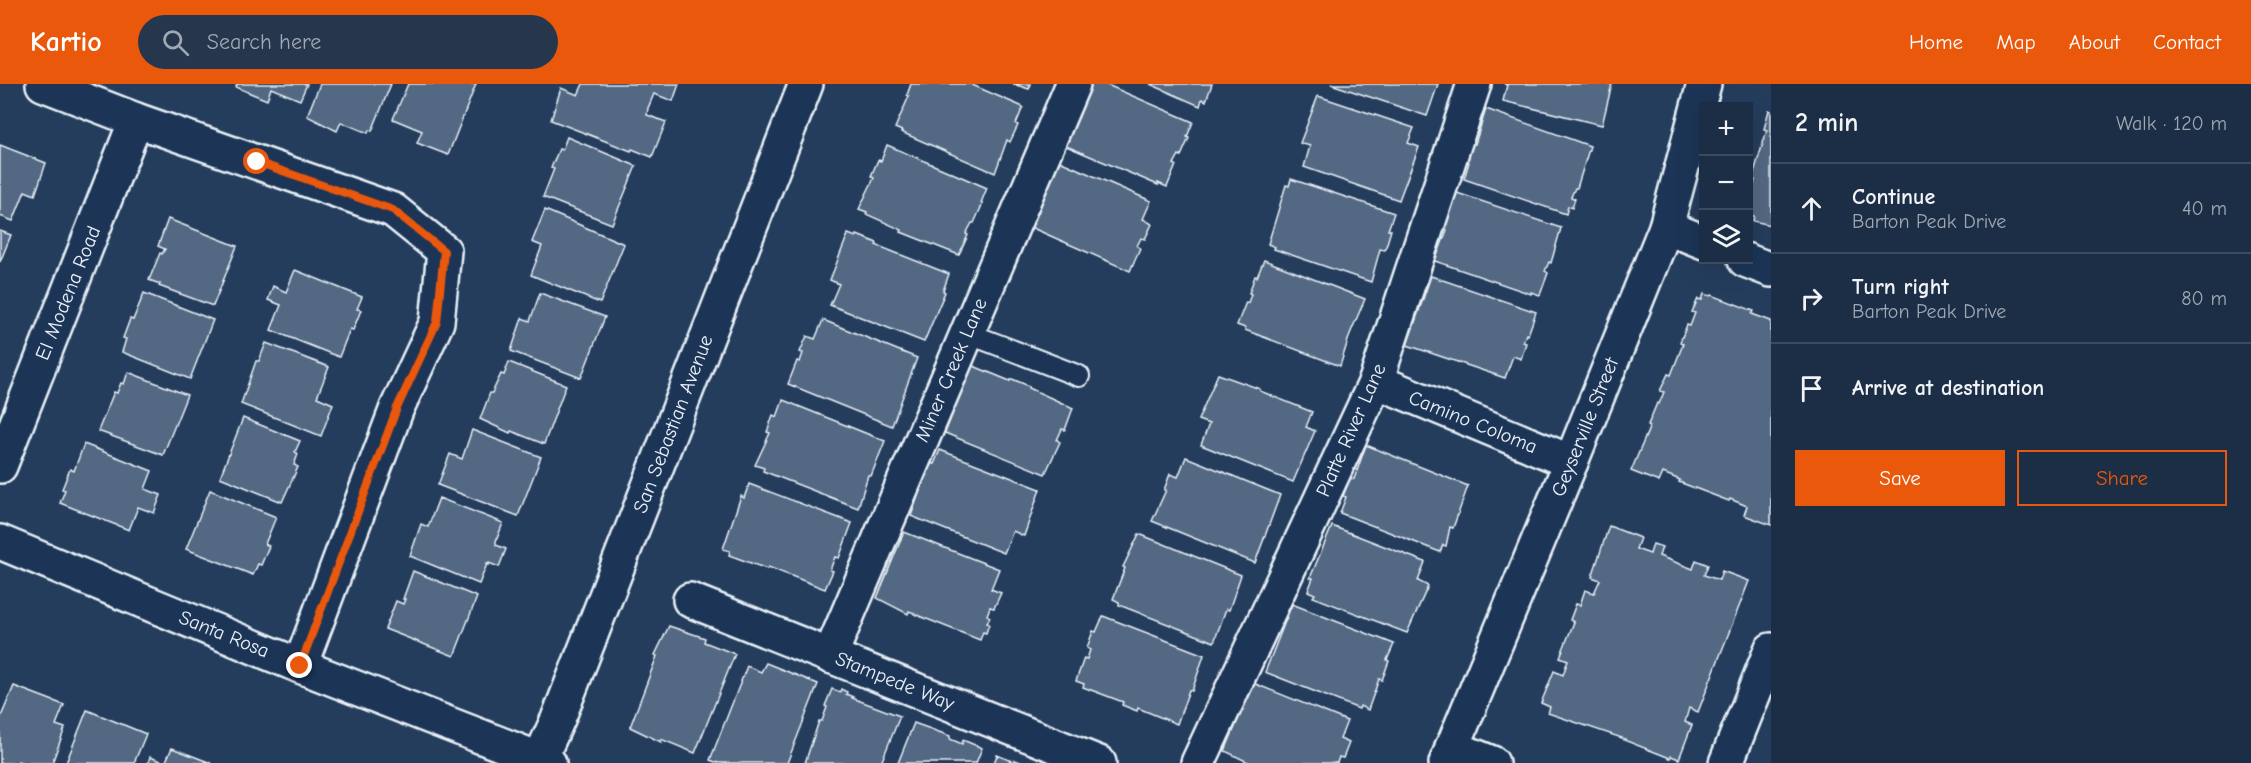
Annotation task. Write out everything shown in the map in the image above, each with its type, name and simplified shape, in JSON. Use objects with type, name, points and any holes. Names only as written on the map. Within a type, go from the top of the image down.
[{"type":"street","points":[[43,84],[136,120],[393,210],[444,251],[437,322],[397,408],[300,666]]},
{"type":"street","name":"San Sebastian Avenue","points":[[542,762],[806,84]]},
{"type":"street","name":"Miner Creek Lane","points":[[830,656],[1073,84]]},
{"type":"street","name":"Platte River Lane","points":[[1198,763],[1376,381],[1474,84]]},
{"type":"street","name":"Geyserville Street","points":[[1449,755],[1666,227],[1704,84]]},
{"type":"street","name":"El Modena Road","points":[[0,466],[136,120]]},
{"type":"street","points":[[1666,227],[1699,240]]},
{"type":"street","points":[[1753,263],[1771,270]]},
{"type":"street","name":"Camino Coloma","points":[[1376,381],[1571,462]]},
{"type":"street","name":"Santa Rosa","points":[[0,542],[300,666],[542,762]]},
{"type":"street","name":"Stampede Way","points":[[690,600],[1099,763]]},
{"type":"street","points":[[1726,763],[1771,650]]},
{"type":"street","points":[[1449,755],[1492,763]]},
{"type":"lane","points":[[967,333],[1079,376]]},
{"type":"building","points":[[237,84],[307,84],[300,100],[271,88],[267,100],[236,87]]},
{"type":"building","points":[[320,84],[391,84],[372,131],[369,130],[368,133],[341,122],[337,131],[307,116]]},
{"type":"building","points":[[408,84],[476,84],[448,155],[417,143],[422,131],[393,119]]},
{"type":"building","points":[[583,84],[679,84],[673,101],[654,94],[648,108],[647,115],[666,122],[652,157],[551,120],[561,88],[578,95]]},
{"type":"building","points":[[911,84],[970,84],[1023,107],[1016,124],[1018,125],[1010,142],[1007,140],[995,173],[895,128],[909,96],[907,95]]},
{"type":"building","points":[[1013,84],[1031,84],[1029,89]]},
{"type":"building","points":[[1091,84],[1105,84],[1193,122],[1187,137],[1189,138],[1181,156],[1179,155],[1174,164],[1176,165],[1167,187],[1064,145]]},
{"type":"building","points":[[1150,84],[1212,84],[1206,101],[1202,99],[1200,106]]},
{"type":"building","points":[[1331,84],[1438,84],[1427,116]]},
{"type":"building","points":[[1504,84],[1612,84],[1602,125],[1503,101],[1507,85]]},
{"type":"building","points":[[1318,96],[1414,128],[1408,143],[1419,147],[1399,200],[1304,167],[1310,146],[1300,143]]},
{"type":"building","points":[[1486,109],[1590,146],[1577,188],[1571,197],[1575,199],[1572,208],[1568,206],[1566,214],[1464,179],[1469,162],[1466,161],[1472,143],[1475,144]]},
{"type":"building","points":[[1769,110],[1771,111],[1771,225],[1753,221],[1755,180],[1753,176],[1767,130],[1764,129]]},
{"type":"building","points":[[567,137],[636,166],[612,224],[543,197],[554,169],[551,168]]},
{"type":"building","points":[[0,145],[46,163],[35,195],[25,191],[13,221],[0,216]]},
{"type":"building","points":[[887,145],[987,188],[981,203],[983,203],[966,234],[968,235],[959,255],[901,232],[902,230],[859,209],[874,178],[871,176],[878,160],[881,161]]},
{"type":"building","points":[[1057,160],[1151,201],[1143,219],[1152,224],[1145,239],[1141,238],[1137,246],[1140,248],[1130,271],[1028,226]]},
{"type":"building","points":[[1291,179],[1394,213],[1388,230],[1391,230],[1385,250],[1380,249],[1371,282],[1274,249],[1275,247],[1268,244],[1286,185],[1289,186]]},
{"type":"building","points":[[1457,193],[1561,228],[1551,263],[1549,262],[1545,271],[1548,273],[1540,295],[1531,292],[1531,294],[1435,261],[1447,230],[1444,229]]},
{"type":"building","points":[[545,210],[624,244],[600,303],[531,275],[542,246],[532,242]]},
{"type":"building","points":[[168,219],[237,246],[213,306],[149,280],[160,253],[162,254],[165,249],[158,246]]},
{"type":"building","points":[[0,231],[11,235],[0,262]]},
{"type":"building","points":[[848,234],[856,237],[857,235],[949,274],[943,291],[945,292],[924,342],[830,305],[839,284],[830,280]]},
{"type":"building","points":[[1264,260],[1365,299],[1350,334],[1340,366],[1237,325],[1246,302],[1248,303],[1255,276],[1257,277]]},
{"type":"building","points":[[295,270],[362,297],[357,309],[361,310],[353,330],[350,329],[339,357],[271,330],[281,305],[268,300],[273,286],[286,292]]},
{"type":"building","points":[[1431,276],[1536,312],[1528,335],[1526,334],[1523,342],[1526,343],[1521,359],[1513,356],[1505,378],[1407,345]]},
{"type":"building","points":[[144,293],[213,320],[190,379],[122,352],[126,339],[123,338],[130,319],[133,320]]},
{"type":"building","points":[[540,293],[605,317],[581,378],[511,351],[522,318],[530,321]]},
{"type":"building","points":[[1704,294],[1754,311],[1752,314],[1771,321],[1771,525],[1744,515],[1747,506],[1679,482],[1680,480],[1663,473],[1659,482],[1631,471],[1657,403],[1659,404],[1664,392],[1660,391],[1668,374],[1671,375],[1683,344],[1680,342],[1695,313],[1692,312],[1698,299],[1702,300]]},
{"type":"building","points":[[823,320],[917,358],[892,426],[788,384],[797,361],[800,362],[803,353],[800,352],[807,336],[815,339]]},
{"type":"building","points":[[266,343],[329,367],[317,397],[333,404],[321,436],[241,404],[256,361],[259,361]]},
{"type":"building","points":[[509,362],[566,385],[544,444],[511,431],[510,433],[480,419],[490,393],[501,374],[504,375]]},
{"type":"building","points":[[971,365],[1029,386],[1073,408],[1065,430],[1062,429],[1057,440],[1060,442],[1045,474],[945,433]]},
{"type":"building","points":[[128,372],[187,395],[163,455],[98,431],[114,392],[117,393],[121,383],[124,384]]},
{"type":"building","points":[[1218,374],[1260,389],[1260,391],[1312,412],[1306,427],[1315,431],[1293,482],[1201,445],[1209,424],[1198,420]]},
{"type":"building","points":[[783,400],[885,441],[871,476],[868,475],[858,508],[763,471],[764,468],[755,465],[770,433],[767,432],[773,415],[777,417]]},
{"type":"building","points":[[243,418],[300,441],[295,452],[298,454],[294,465],[298,467],[282,502],[220,477]]},
{"type":"building","points":[[472,430],[541,457],[518,516],[438,485],[450,454],[462,459]]},
{"type":"building","points":[[84,444],[152,471],[145,489],[161,495],[154,513],[138,507],[129,530],[60,503],[65,490],[62,489],[70,469],[74,471]]},
{"type":"building","points":[[1366,445],[1468,486],[1453,528],[1450,527],[1446,546],[1443,545],[1440,552],[1340,513],[1346,497],[1343,496],[1350,478],[1354,479]]},
{"type":"building","points":[[940,450],[1040,489],[1024,536],[1013,531],[1004,553],[911,516],[930,463],[934,464]]},
{"type":"building","points":[[1186,457],[1280,495],[1255,563],[1152,521],[1166,490],[1164,490],[1170,474],[1178,477]]},
{"type":"building","points":[[749,484],[852,523],[839,558],[835,557],[830,570],[833,571],[825,589],[729,555],[730,551],[723,549],[741,496],[744,498]]},
{"type":"building","points":[[210,490],[276,517],[265,544],[269,546],[261,565],[258,564],[253,575],[186,549]]},
{"type":"building","points":[[439,498],[503,523],[496,545],[506,549],[499,567],[487,564],[479,584],[410,556],[421,524],[428,527]]},
{"type":"building","points":[[1332,526],[1425,562],[1418,581],[1428,586],[1407,633],[1313,597],[1315,594],[1308,591],[1313,578],[1310,578]]},
{"type":"building","points":[[1609,526],[1640,538],[1636,549],[1650,554],[1653,544],[1662,547],[1659,556],[1693,569],[1696,560],[1708,565],[1704,575],[1719,580],[1722,571],[1749,581],[1698,712],[1689,708],[1685,722],[1692,725],[1679,759],[1671,756],[1670,758],[1625,739],[1548,713],[1550,707],[1541,703],[1554,671],[1563,675],[1568,660],[1560,657],[1574,622],[1570,620],[1576,604],[1580,605],[1585,590],[1594,593],[1600,580],[1592,577]]},
{"type":"building","points":[[904,532],[999,569],[991,589],[1001,593],[994,608],[990,607],[987,615],[990,617],[987,623],[989,624],[980,640],[909,611],[908,614],[877,598]]},
{"type":"building","points":[[1139,534],[1241,575],[1229,610],[1226,609],[1214,642],[1119,605],[1119,602],[1113,599],[1125,568],[1123,567]]},
{"type":"building","points":[[413,571],[477,597],[454,656],[385,629],[396,601],[403,604]]},
{"type":"building","points":[[1292,604],[1394,644],[1382,680],[1379,679],[1368,710],[1360,706],[1359,709],[1265,672]]},
{"type":"building","points":[[1103,616],[1204,655],[1192,691],[1189,690],[1177,724],[1138,708],[1137,711],[1122,705],[1123,702],[1083,687],[1084,684],[1076,681],[1084,658],[1087,659],[1090,650],[1087,648],[1093,631],[1096,632]]},
{"type":"building","points":[[669,626],[705,638],[704,642],[735,654],[695,753],[661,739],[661,742],[630,727],[657,656],[655,655]]},
{"type":"building","points":[[766,663],[818,684],[787,763],[718,763],[710,760],[747,666],[761,672]]},
{"type":"building","points":[[1253,683],[1347,721],[1340,739],[1349,743],[1343,758],[1339,757],[1337,763],[1250,763],[1225,751]]},
{"type":"building","points":[[14,686],[64,705],[56,725],[65,728],[52,763],[18,761],[18,763],[0,763],[0,719]]},
{"type":"building","points":[[832,689],[840,692],[841,689],[852,698],[900,716],[881,763],[805,763]]},
{"type":"building","points":[[87,710],[146,734],[134,763],[66,763]]},
{"type":"building","points":[[914,723],[950,736],[950,739],[962,744],[963,740],[982,748],[976,763],[898,763]]},
{"type":"building","points":[[172,748],[211,763],[165,763]]},
{"type":"building","points":[[997,755],[1014,762],[1015,760],[1023,763],[994,763]]},
{"type":"building","points":[[150,757],[165,763],[148,763]]},
{"type":"route","points":[[257,162],[393,210],[444,251],[437,322],[397,408],[300,666]]}]
